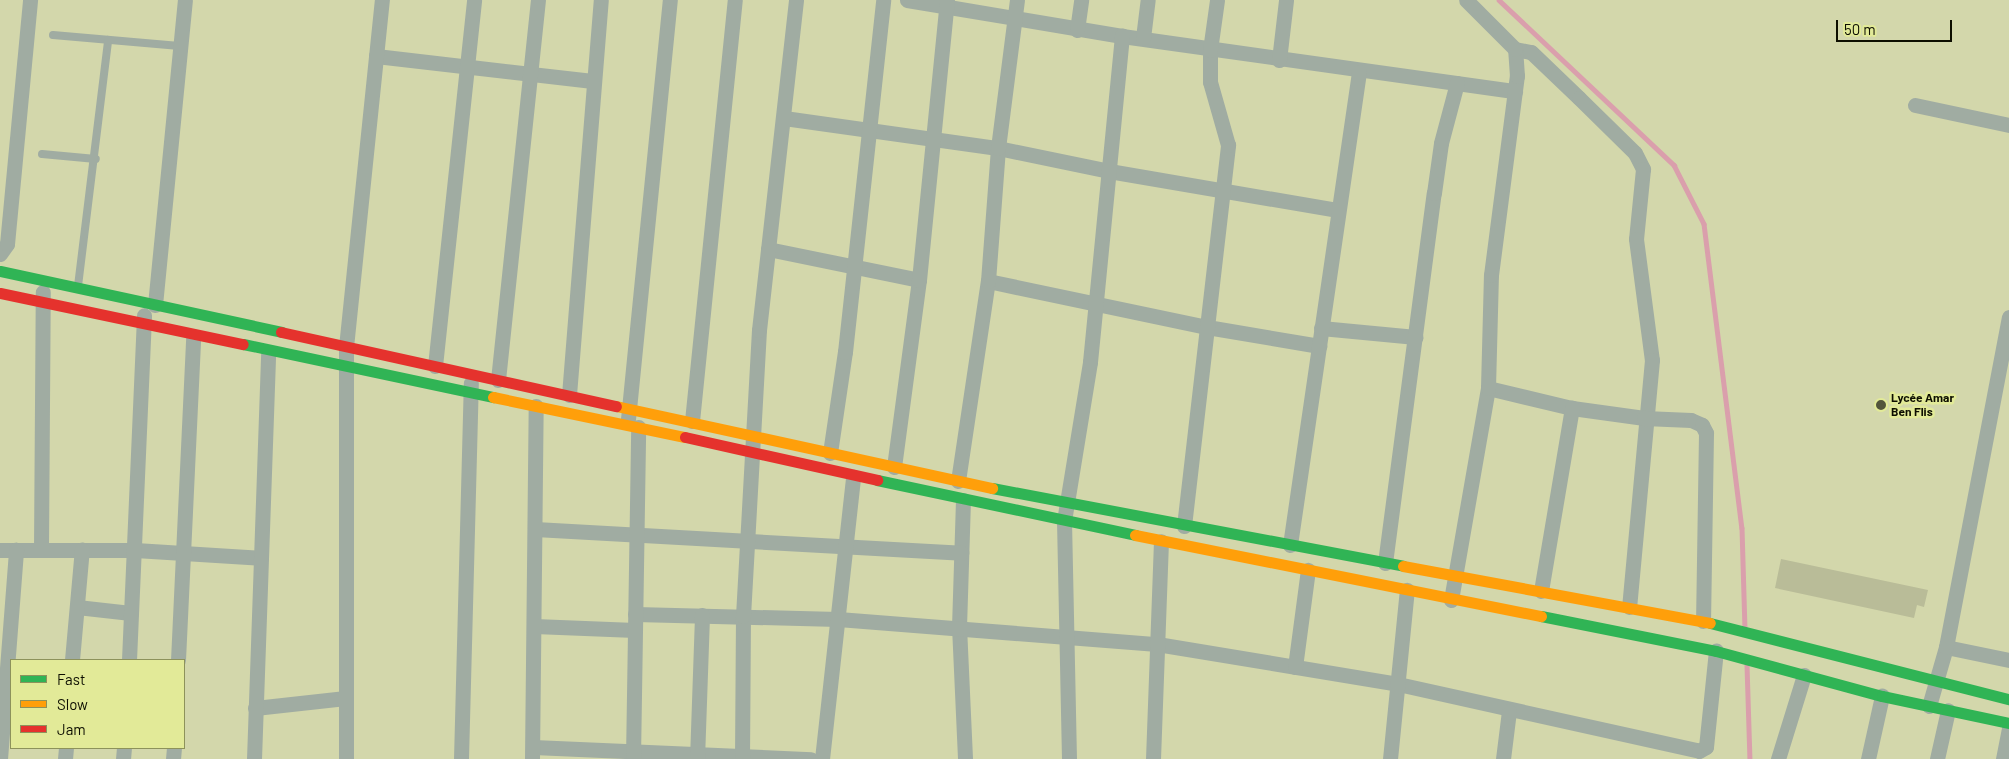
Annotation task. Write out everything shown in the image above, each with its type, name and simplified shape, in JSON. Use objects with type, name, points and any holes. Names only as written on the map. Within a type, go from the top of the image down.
[{"type":"main road","points":[[0,271],[1066,504],[1706,622],[1936,682],[2009,699]]},
{"type":"main road","points":[[0,293],[268,352],[633,426],[752,455],[963,500],[1451,600],[1721,652],[1773,664],[1882,696],[2009,722]]},
{"type":"street","points":[[0,254],[7,244],[30,0]]},
{"type":"street","points":[[129,659],[143,325],[150,304],[185,0]]},
{"type":"street","points":[[346,759],[346,347],[382,0]]},
{"type":"street","points":[[435,366],[474,0]]},
{"type":"street","points":[[498,380],[538,0]]},
{"type":"street","points":[[569,395],[592,81],[601,0]]},
{"type":"street","points":[[633,755],[638,533],[633,426],[629,408],[670,0]]},
{"type":"street","points":[[692,421],[735,0]]},
{"type":"street","points":[[742,757],[743,616],[752,435],[768,249],[796,0]]},
{"type":"street","points":[[830,452],[871,130],[883,0]]},
{"type":"street","points":[[907,0],[946,3],[1014,19],[1210,50],[1359,72],[1515,91]]},
{"type":"street","points":[[958,481],[988,281],[998,148],[1017,0]]},
{"type":"street","points":[[1077,30],[1081,0]]},
{"type":"street","points":[[1143,38],[1148,0]]},
{"type":"street","points":[[1184,526],[1228,145],[1211,91],[1210,50],[1217,0]]},
{"type":"street","points":[[1279,60],[1286,0]]},
{"type":"street","points":[[1466,0],[1515,48],[1531,52],[1566,85],[1635,154],[1643,169],[1636,239],[1652,360],[1644,418],[1629,607]]},
{"type":"street","points":[[894,467],[934,140],[946,3]]},
{"type":"street","points":[[1070,759],[1064,521],[1090,362],[1094,303],[1122,36]]},
{"type":"street","points":[[1451,600],[1488,388],[1491,276],[1515,91],[1515,48]]},
{"type":"street","points":[[376,56],[531,76],[592,81]]},
{"type":"street","points":[[1290,545],[1337,210],[1359,72]]},
{"type":"street","points":[[1385,563],[1440,151],[1457,83]]},
{"type":"street","points":[[1914,106],[2009,125]]},
{"type":"street","points":[[784,118],[998,148],[1223,192],[1337,210]]},
{"type":"street","points":[[768,249],[918,280]]},
{"type":"street","points":[[41,548],[44,280]]},
{"type":"street","points":[[988,281],[1206,327],[1319,346]]},
{"type":"street","points":[[1929,706],[1946,647],[2009,316]]},
{"type":"street","points":[[1321,328],[1416,337]]},
{"type":"street","points":[[178,659],[194,336]]},
{"type":"street","points":[[254,759],[268,352]]},
{"type":"street","points":[[460,759],[470,393],[473,374]]},
{"type":"street","points":[[1488,388],[1572,408],[1644,418],[1692,420],[1702,425],[1706,433],[1706,622]]},
{"type":"street","points":[[536,406],[533,753],[811,759]]},
{"type":"street","points":[[1541,591],[1572,408]]},
{"type":"street","points":[[822,759],[853,477]]},
{"type":"street","points":[[963,500],[958,626],[965,759]]},
{"type":"street","points":[[535,529],[747,539],[846,547],[961,553]]},
{"type":"street","points":[[1153,759],[1161,541]]},
{"type":"street","points":[[0,550],[41,548],[135,550],[261,558]]},
{"type":"street","points":[[72,659],[82,549]]},
{"type":"street","points":[[0,759],[16,550]]},
{"type":"street","points":[[1295,667],[1308,570]]},
{"type":"street","points":[[1390,759],[1407,590]]},
{"type":"street","points":[[77,607],[132,613]]},
{"type":"street","points":[[635,614],[838,619],[958,626],[1157,644],[1398,684],[1699,751],[1706,746],[1721,652]]},
{"type":"street","points":[[697,756],[702,616]]},
{"type":"street","points":[[534,626],[635,630]]},
{"type":"street","points":[[1946,647],[2009,660]]},
{"type":"street","points":[[1778,759],[1804,674]]},
{"type":"street","points":[[1868,759],[1882,696]]},
{"type":"street","points":[[255,708],[345,698]]},
{"type":"street","points":[[1502,759],[1509,710]]},
{"type":"street","points":[[1937,759],[1948,710]]},
{"type":"street","points":[[2003,759],[2009,728]]},
{"type":"lane","points":[[53,35],[180,46]]},
{"type":"lane","points":[[78,288],[96,159],[108,40]]},
{"type":"lane","points":[[42,154],[96,159]]},
{"type":"building","points":[[1781,559],[1928,590],[1924,607],[1917,605],[1914,618],[1775,588]]},
{"type":"waterway","points":[[1499,0],[1674,165],[1704,224],[1742,528],[1745,628]]},
{"type":"waterway","points":[[1747,665],[1750,759]]},
{"type":"traffic: fast","points":[[0,271],[281,332]]},
{"type":"traffic: fast","points":[[243,344],[493,397]]},
{"type":"traffic: fast","points":[[877,480],[1135,535]]},
{"type":"traffic: fast","points":[[992,488],[1403,566]]},
{"type":"traffic: fast","points":[[1541,616],[1716,651],[1882,696],[2009,723]]},
{"type":"traffic: fast","points":[[1710,623],[2009,699]]},
{"type":"traffic: slow","points":[[493,397],[685,437]]},
{"type":"traffic: slow","points":[[616,406],[992,488]]},
{"type":"traffic: slow","points":[[1135,535],[1541,616]]},
{"type":"traffic: slow","points":[[1403,566],[1710,623]]},
{"type":"traffic: jam","points":[[0,293],[243,344]]},
{"type":"traffic: jam","points":[[281,332],[616,406]]},
{"type":"traffic: jam","points":[[685,437],[877,480]]},
{"type":"place","name":"Lycée Amar Ben Flis","points":[[1881,405]]}]
